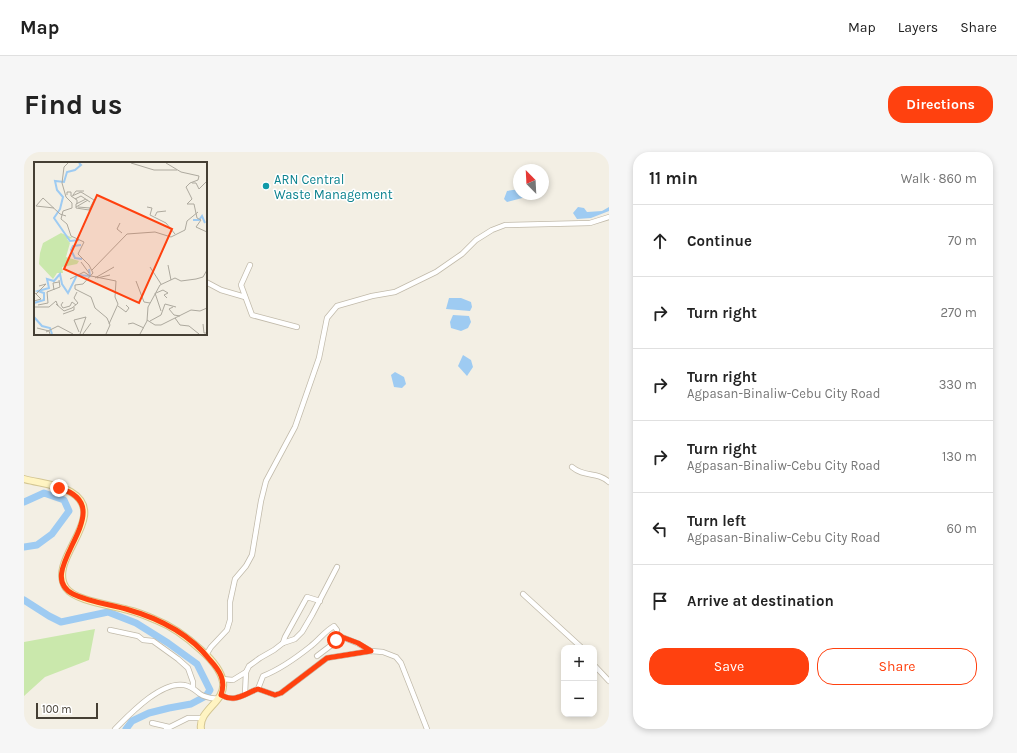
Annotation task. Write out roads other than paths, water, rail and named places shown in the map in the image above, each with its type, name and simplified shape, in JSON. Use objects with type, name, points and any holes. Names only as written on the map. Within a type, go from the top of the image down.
[{"type":"main road","points":[[24,480],[64,489],[75,496],[82,504],[82,526],[64,563],[62,573],[63,584],[69,592],[91,600],[141,614],[173,627],[206,655],[216,666],[222,679],[223,689],[219,697],[202,718],[199,728]]},
{"type":"street","points":[[206,655],[211,647],[227,630],[230,620],[230,602],[235,579],[246,566],[252,555],[266,481],[295,427],[319,358],[327,318],[337,306],[372,296],[395,292],[414,283],[436,272],[462,254],[476,240],[492,230],[505,225],[590,223],[609,217]]},
{"type":"street","points":[[250,265],[241,285],[252,315],[297,327]]},
{"type":"street","points":[[207,283],[221,290],[245,297]]},
{"type":"street","points":[[572,467],[579,473],[603,477],[609,482]]},
{"type":"street","points":[[245,694],[246,672],[249,666],[283,643],[295,639],[302,632],[337,567]]},
{"type":"street","points":[[523,594],[579,645]]},
{"type":"street","points":[[283,643],[306,598],[309,597],[320,601]]},
{"type":"street","points":[[258,689],[264,676],[278,670],[329,629],[334,626],[337,630]]},
{"type":"street","points":[[110,630],[138,636],[143,640],[153,642],[178,659],[188,668],[193,682],[193,688]]},
{"type":"street","points":[[317,656],[342,637],[358,643],[371,651]]},
{"type":"street","points":[[115,729],[134,710],[161,691],[172,686],[181,685],[193,688],[201,695],[209,698],[225,697],[234,699],[258,689],[275,695],[281,693],[327,658],[371,651],[383,652],[396,657],[401,663],[427,729]]},
{"type":"street","points":[[597,668],[609,681]]},
{"type":"street","points":[[222,679],[233,680],[246,672]]},
{"type":"street","points":[[152,723],[168,728],[188,718],[202,718]]},
{"type":"water","points":[[513,190],[513,200],[515,200],[507,202],[504,199],[507,191]]},
{"type":"water","points":[[578,207],[584,208],[587,212],[602,211],[609,207],[609,211],[591,218],[577,219],[573,213]]},
{"type":"water","points":[[449,298],[461,298],[471,302],[472,307],[470,311],[446,309]]},
{"type":"water","points":[[453,315],[469,316],[471,322],[468,328],[461,331],[451,328],[450,322]]},
{"type":"water","points":[[463,355],[471,360],[473,367],[467,376],[458,366]]},
{"type":"water","points":[[395,372],[404,377],[406,384],[402,388],[394,387],[391,375]]},
{"type":"waterway","points":[[24,502],[44,493],[64,500],[69,511],[52,534],[37,545],[24,547]]},
{"type":"waterway","points":[[24,600],[61,622],[108,612],[136,623],[168,643],[197,664],[210,690],[206,696],[191,704],[149,713],[132,721],[126,729]]},
{"type":"place","name":"ARN Central Waste Management","points":[[266,186]]}]
